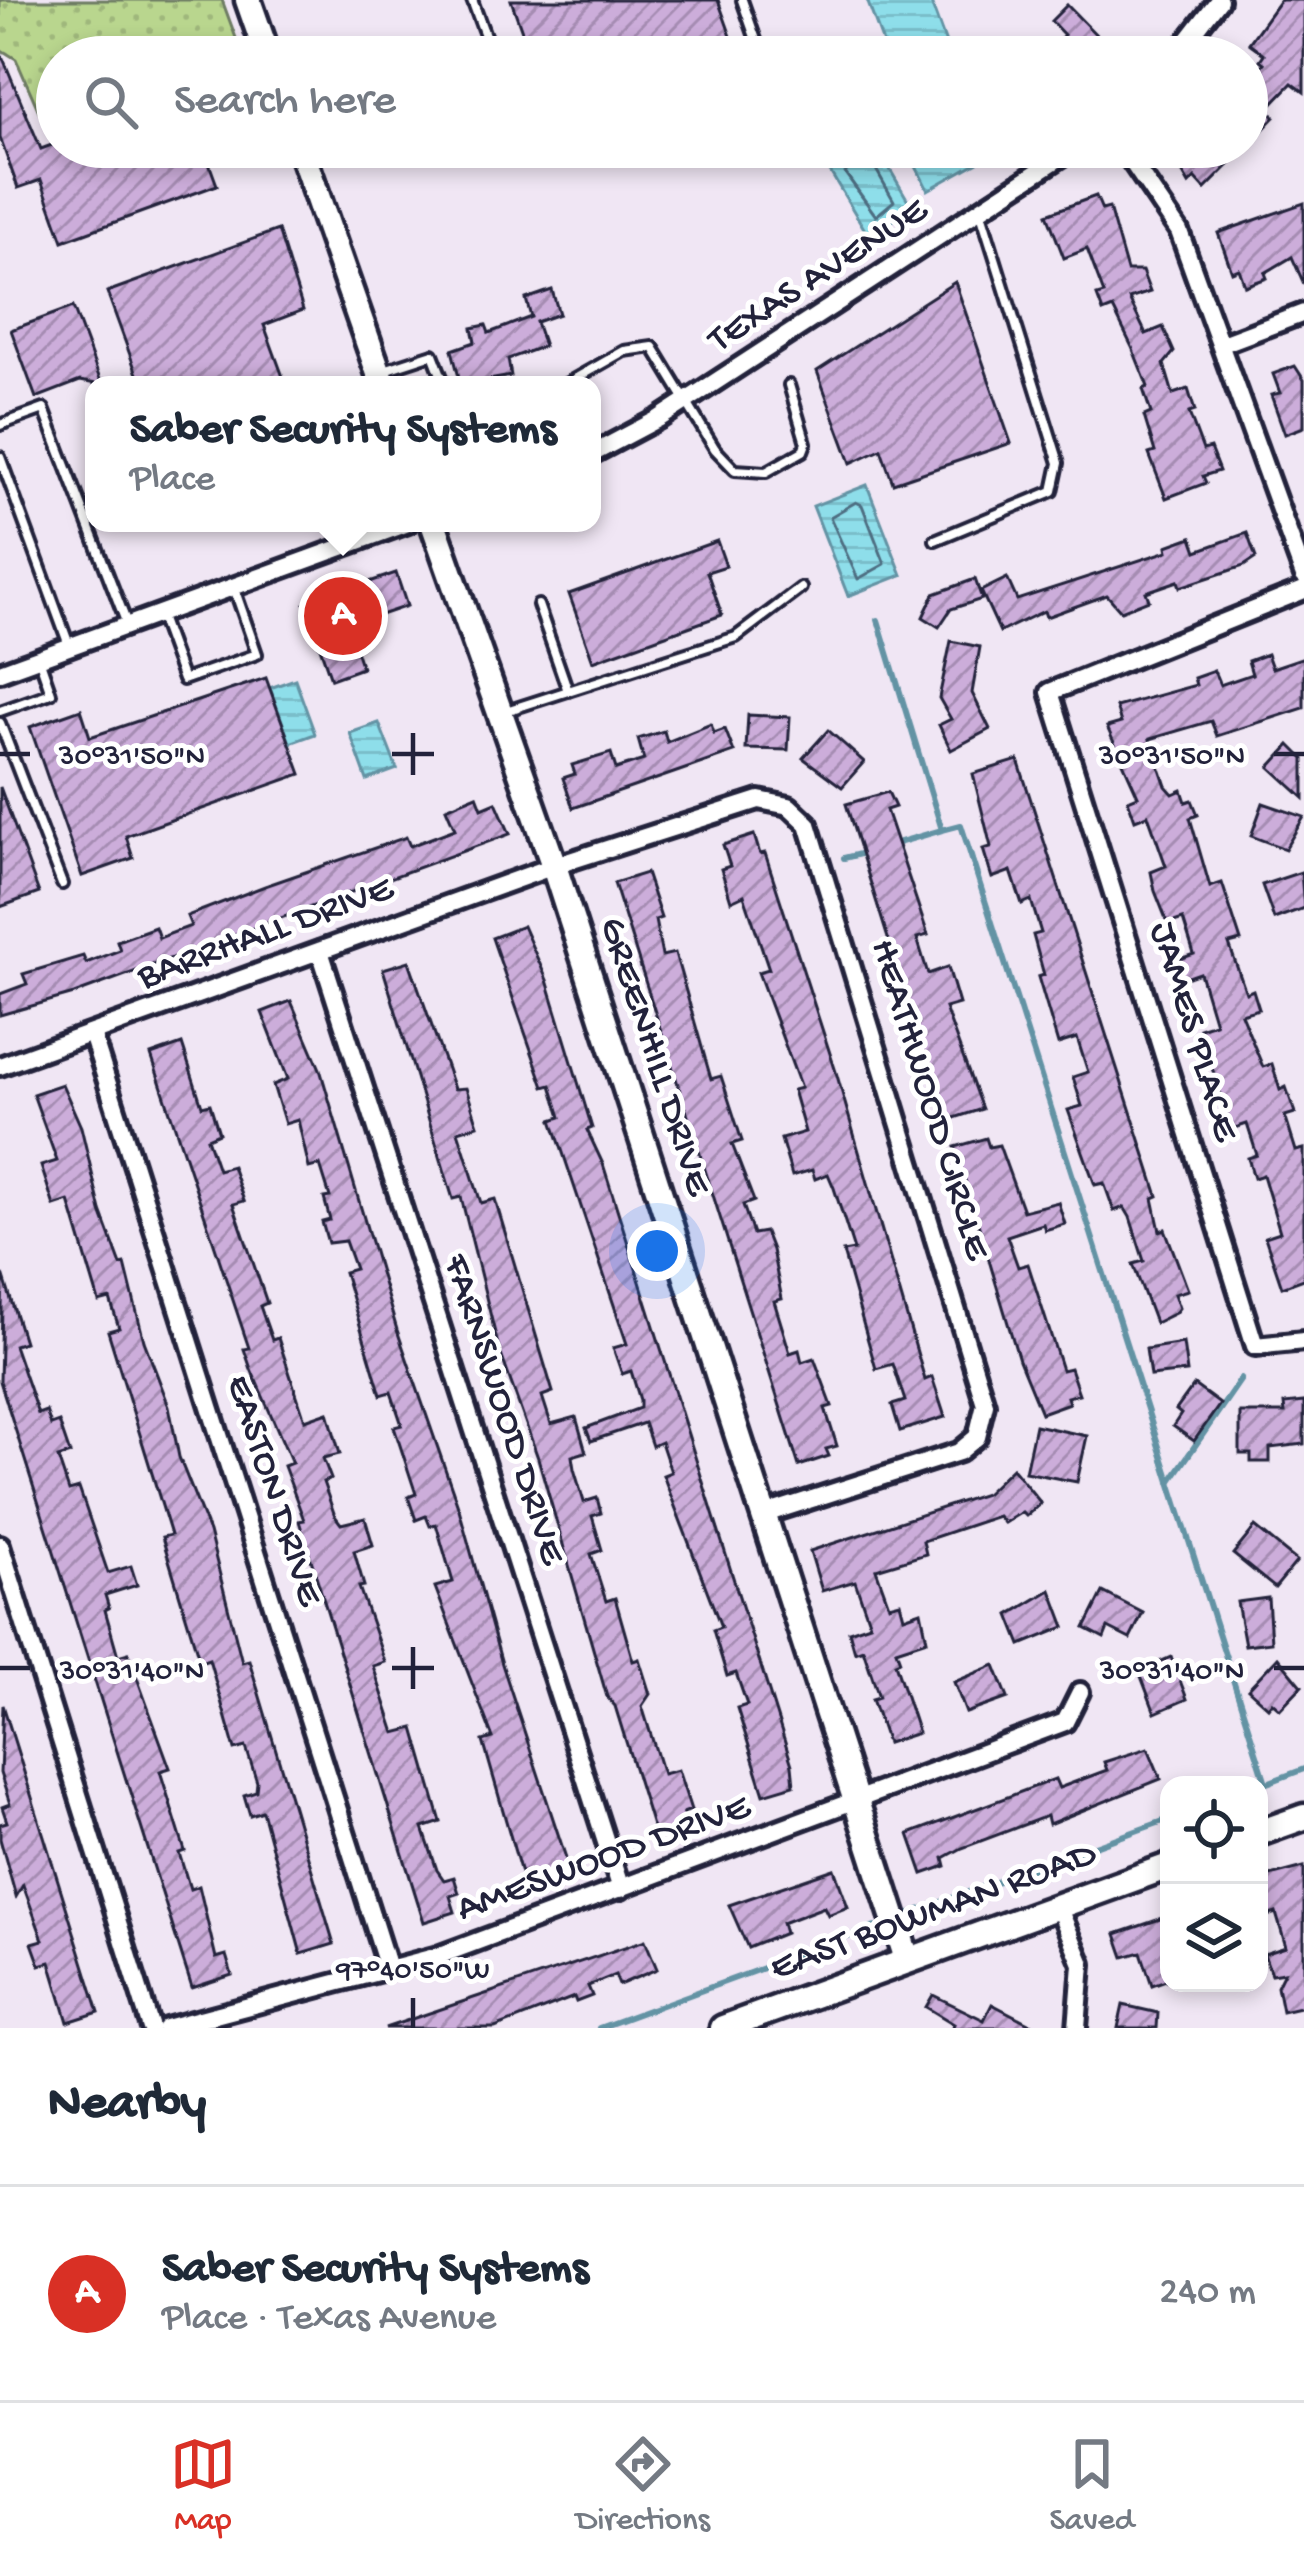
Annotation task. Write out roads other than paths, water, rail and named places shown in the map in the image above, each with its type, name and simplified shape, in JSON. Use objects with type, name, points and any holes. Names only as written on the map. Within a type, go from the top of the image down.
[{"type":"street","points":[[248,0],[261,36]]},
{"type":"street","points":[[1191,36],[1219,0]]},
{"type":"street","points":[[306,168],[379,376]]},
{"type":"street","name":"TEXAS AVENUE","points":[[601,449],[689,399],[1045,168]]},
{"type":"street","points":[[1137,168],[1178,231],[1304,576]]},
{"type":"street","points":[[1222,344],[1304,313]]},
{"type":"street","points":[[0,672],[383,532]]},
{"type":"street","name":"GREENHILL DRIVE","points":[[436,532],[554,866],[907,1959]]},
{"type":"street","name":"JAMES PLACE","points":[[1304,590],[1050,692],[1255,1346],[1304,1340]]},
{"type":"street","name":"HEATHWOOD CIRCLE","points":[[554,866],[759,800],[789,806],[808,824],[985,1404],[977,1437],[959,1452],[762,1515]]},
{"type":"street","name":"BARRHALL DRIVE","points":[[0,1066],[554,866]]},
{"type":"street","name":"FARNSWOOD DRIVE","points":[[320,951],[621,1889]]},
{"type":"street","name":"EASTON DRIVE","points":[[92,1034],[388,1968]]},
{"type":"street","points":[[0,1545],[151,2028]]},
{"type":"street","name":"AMESWOOD DRIVE","points":[[166,2028],[438,1956],[854,1804],[1065,1722],[1080,1692]]},
{"type":"street","points":[[1268,1830],[1304,1817]]},
{"type":"street","name":"EAST BOWMAN ROAD","points":[[723,2028],[769,2020],[907,1959],[1160,1869]]},
{"type":"street","points":[[1058,1906],[1082,1964],[1077,2028]]},
{"type":"lane","points":[[472,0],[485,36]]},
{"type":"lane","points":[[742,0],[755,36]]},
{"type":"lane","points":[[935,540],[1053,491],[1060,479],[1034,379],[980,212]]},
{"type":"lane","points":[[580,376],[624,351],[652,347],[689,399],[715,449],[735,470],[766,472],[803,451],[806,443],[788,385]]},
{"type":"lane","points":[[386,376],[433,354],[442,376]]},
{"type":"lane","points":[[0,425],[44,409],[85,516]]},
{"type":"lane","points":[[0,457],[70,646]]},
{"type":"lane","points":[[91,532],[127,626]]},
{"type":"lane","points":[[159,614],[183,680],[257,654],[233,587]]},
{"type":"lane","points":[[499,714],[736,637],[801,588]]},
{"type":"lane","points":[[538,605],[568,691]]},
{"type":"lane","points":[[0,711],[51,693],[39,658]]},
{"type":"lane","points":[[0,723],[62,884]]},
{"type":"water","points":[[867,0],[930,0],[943,36],[880,36]]},
{"type":"water","points":[[828,168],[889,168],[913,209],[868,235]]},
{"type":"water","points":[[917,168],[967,168],[928,190]]},
{"type":"water","points":[[867,485],[902,575],[848,596],[813,506]]},
{"type":"water","points":[[295,679],[315,734],[290,743],[270,688]]},
{"type":"water","points":[[379,723],[397,769],[367,780],[350,733]]},
{"type":"waterway","points":[[878,620],[942,830],[961,825],[1264,1776]]},
{"type":"waterway","points":[[894,844],[942,830]]},
{"type":"waterway","points":[[844,858],[864,853]]},
{"type":"waterway","points":[[1170,1482],[1241,1379]]},
{"type":"waterway","points":[[1268,1783],[1304,1769]]},
{"type":"waterway","points":[[908,1914],[1160,1822]]},
{"type":"waterway","points":[[599,2028],[875,1927]]},
{"type":"place","name":"Saber Security Systems","points":[[343,616]]}]
